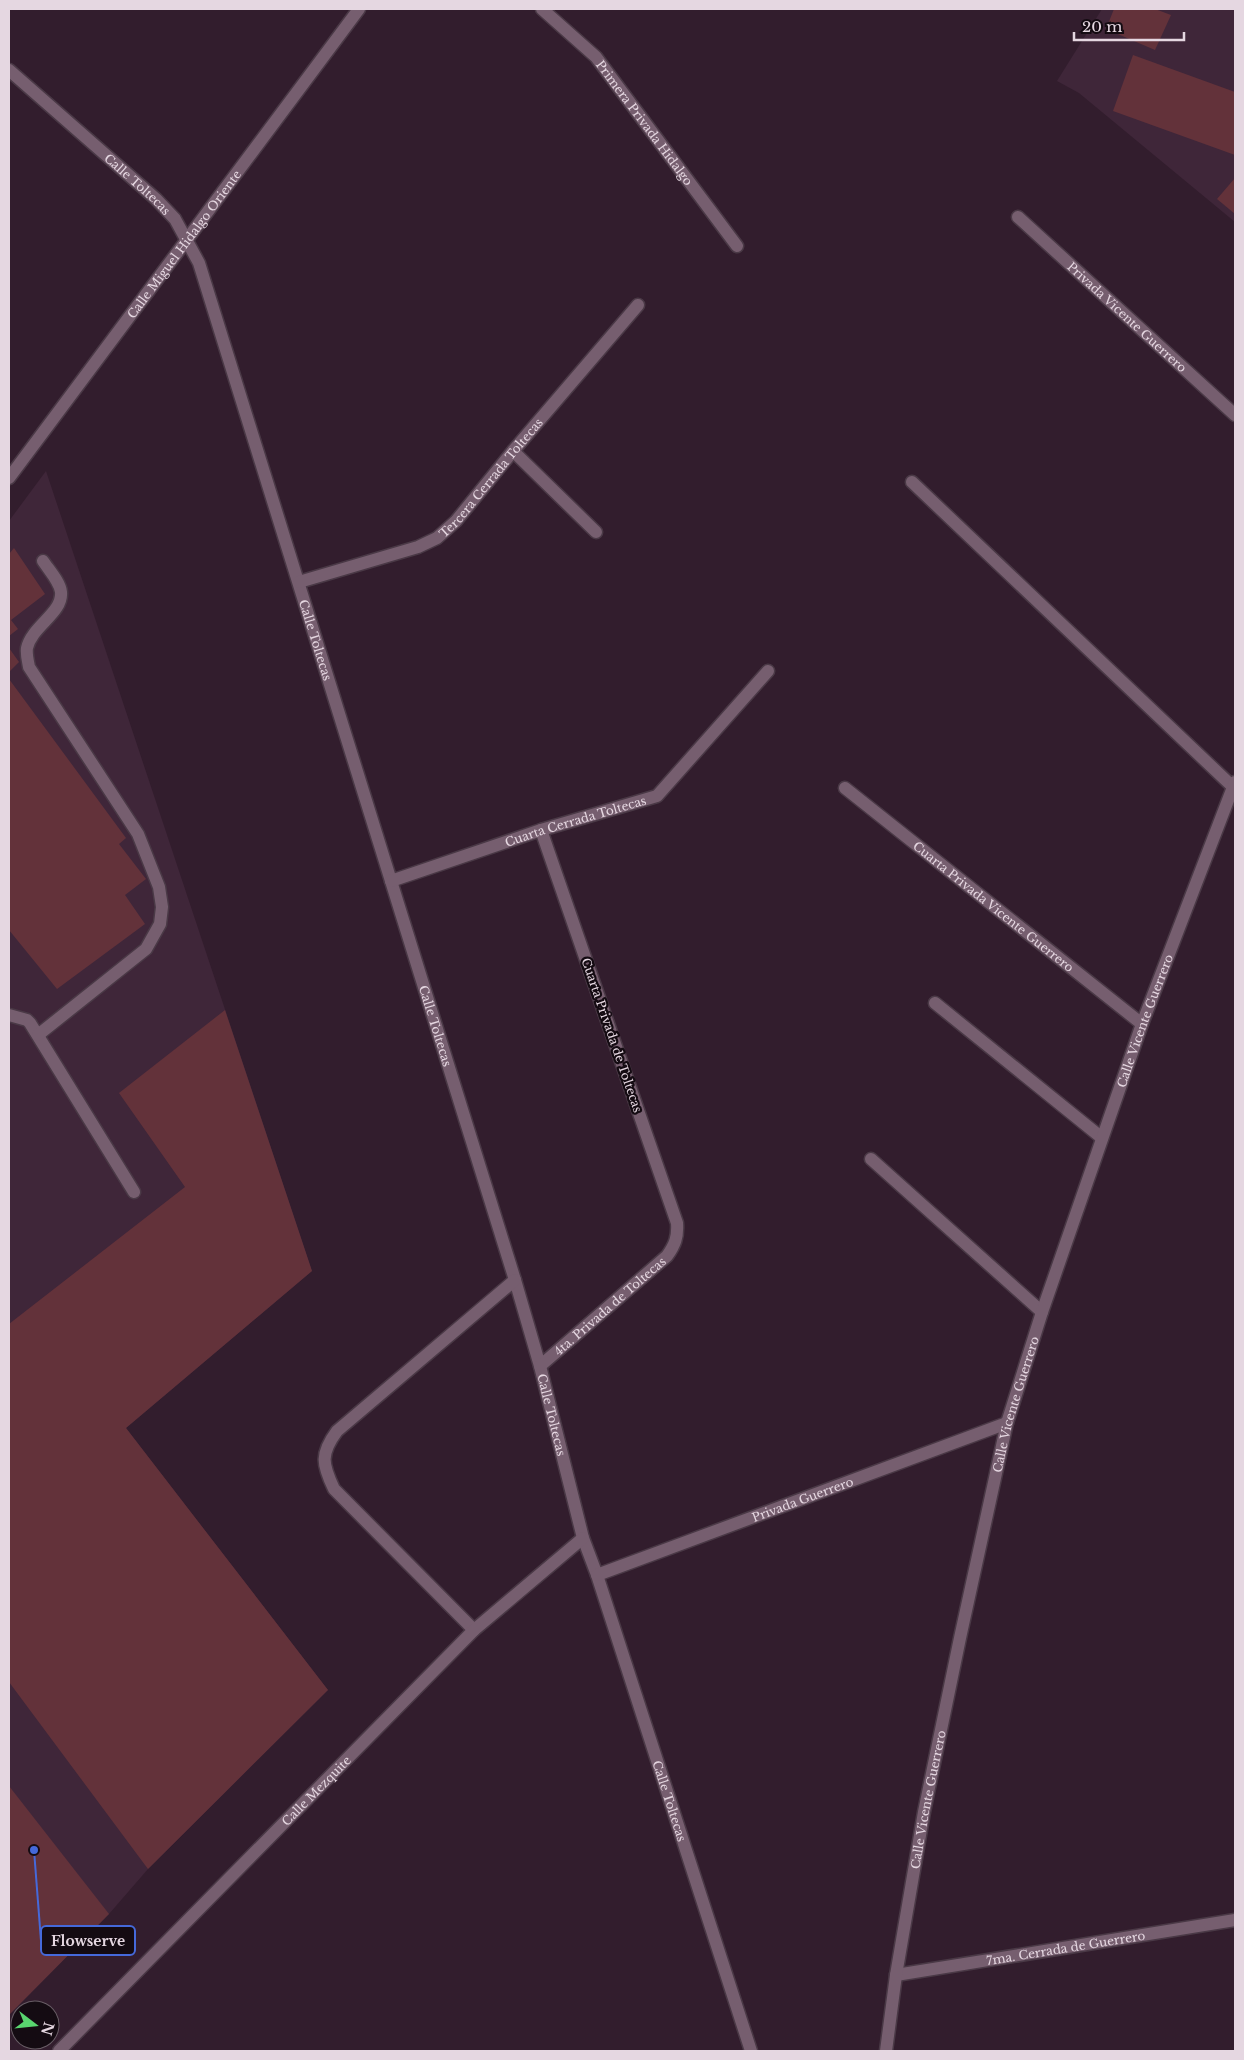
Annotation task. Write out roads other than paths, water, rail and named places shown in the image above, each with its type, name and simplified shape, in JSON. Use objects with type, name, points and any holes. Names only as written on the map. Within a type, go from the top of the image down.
[{"type":"street","name":"Calle Miguel Hidalgo Oriente","points":[[9,478],[359,9]]},
{"type":"street","name":"Primera Privada Hidalgo","points":[[542,9],[596,57],[737,246]]},
{"type":"street","name":"Calle Toltecas","points":[[9,70],[156,199],[175,219],[199,263],[515,1280],[540,1366],[583,1538],[597,1575],[751,2051]]},
{"type":"street","name":"Privada Vicente Guerrero","points":[[1018,217],[1235,415]]},
{"type":"street","name":"Tercera Cerrada Toltecas","points":[[299,582],[418,547],[437,538],[456,520],[512,451],[638,305]]},
{"type":"street","points":[[512,451],[596,532]]},
{"type":"street","points":[[912,482],[1234,784]]},
{"type":"street","points":[[38,1035],[146,950],[160,924],[162,907],[159,888],[138,834],[29,667],[27,650],[29,642],[34,632],[57,606],[61,593],[60,588],[43,561]]},
{"type":"street","name":"Cuarta Cerrada Toltecas","points":[[391,880],[541,830],[657,796],[768,671]]},
{"type":"street","name":"Calle Vicente Guerrero","points":[[886,2051],[896,1974],[928,1793],[1007,1423],[1042,1312],[1142,1024],[1234,784]]},
{"type":"street","name":"Cuarta Privada Vicente Guerrero","points":[[845,788],[1142,1024]]},
{"type":"street","name":"Cuarta Privada de Toltecas","points":[[541,830],[677,1223],[676,1241]]},
{"type":"street","points":[[934,1003],[1102,1138]]},
{"type":"street","points":[[9,1014],[27,1020],[38,1035],[134,1192]]},
{"type":"street","points":[[871,1159],[1042,1312]]},
{"type":"street","name":"4ta. Privada de Toltecas","points":[[540,1366],[667,1256],[676,1241]]},
{"type":"street","points":[[474,1630],[334,1489],[324,1462],[326,1446],[337,1431],[515,1280]]},
{"type":"street","name":"Privada Guerrero","points":[[597,1575],[1007,1423]]},
{"type":"street","name":"Calle Mezquite","points":[[59,2051],[474,1630],[583,1538]]},
{"type":"street","name":"7ma. Cerrada de Guerrero","points":[[896,1974],[1235,1920]]},
{"type":"place","name":"Flowserve","points":[[34,1850]]}]
